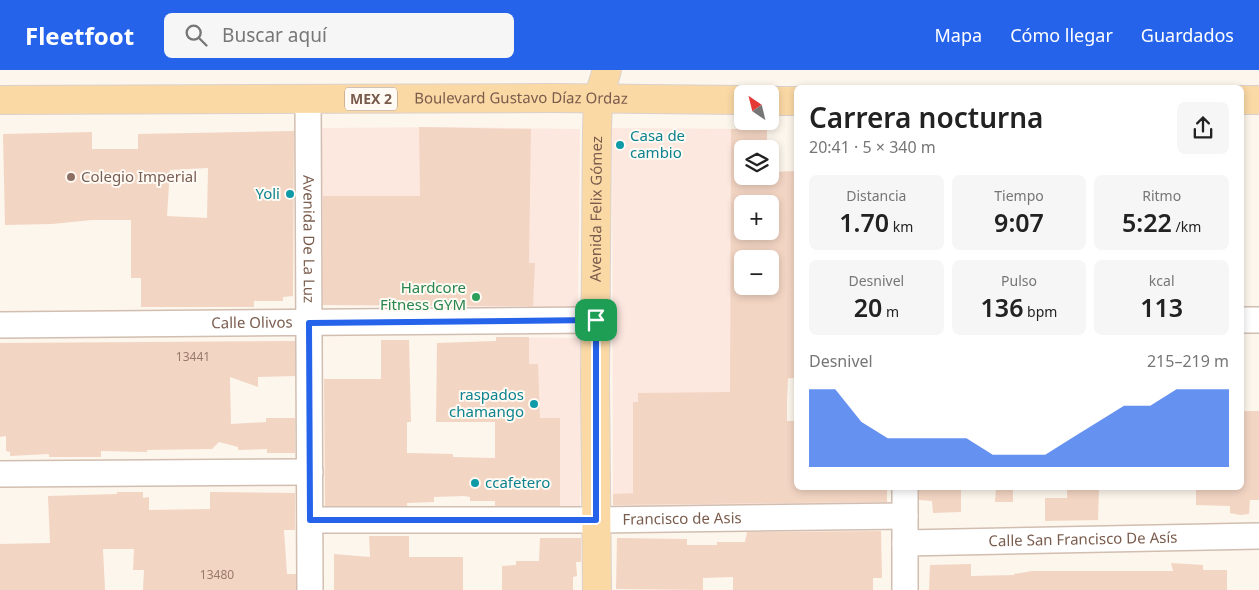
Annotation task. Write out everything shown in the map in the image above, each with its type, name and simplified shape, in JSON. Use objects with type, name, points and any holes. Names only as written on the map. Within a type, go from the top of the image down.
[{"type":"main road","name":"Avenida Felix Gómez","points":[[597,590],[596,320],[598,99],[607,70]]},
{"type":"main road","name":"Boulevard Gustavo Díaz Ordaz","points":[[0,100],[308,98],[734,100]]},
{"type":"main road","points":[[1244,100],[1259,100]]},
{"type":"main road","points":[[779,101],[794,101]]},
{"type":"street","name":"Avenida De La Luz","points":[[308,98],[310,590]]},
{"type":"street","name":"Calle Olivos","points":[[0,325],[596,320]]},
{"type":"street","points":[[1244,320],[1259,320]]},
{"type":"street","points":[[0,474],[310,472]]},
{"type":"street","points":[[905,490],[905,590]]},
{"type":"street","name":"Francisco de Asis","points":[[310,520],[596,520],[905,516]]},
{"type":"street","name":"Calle San Francisco De Asís","points":[[905,542],[1259,536]]},
{"type":"shaded area","points":[[451,127],[580,129],[578,308],[322,305],[320,128]]},
{"type":"shaded area","points":[[612,128],[767,130],[767,140],[734,140],[734,185],[742,185],[742,195],[734,195],[734,240],[742,240],[742,250],[734,250],[734,295],[779,295],[779,263],[794,262],[794,378],[787,379],[786,421],[794,421],[794,490],[887,490],[887,509],[613,511]]},
{"type":"shaded area","points":[[496,337],[581,338],[580,509],[495,507]]},
{"type":"building","points":[[419,127],[531,129],[529,263],[535,263],[533,306],[323,305],[323,196],[420,196]]},
{"type":"building","points":[[731,129],[767,130],[767,140],[734,140],[734,185],[779,185],[779,172],[794,171],[794,378],[788,378],[787,421],[794,421],[794,490],[887,490],[887,502],[613,505],[613,494],[633,493],[633,402],[638,402],[638,393],[730,392]]},
{"type":"building","points":[[294,131],[293,296],[283,297],[283,301],[254,301],[254,307],[141,307],[141,278],[131,278],[131,220],[92,220],[52,224],[5,225],[3,134],[92,132],[92,149],[138,149],[138,134]],"holes":[[[208,168],[207,218],[167,216],[170,170]]]},
{"type":"building","points":[[496,337],[529,337],[529,364],[538,364],[540,418],[560,418],[560,506],[495,506],[495,501],[470,501],[470,497],[464,496],[434,497],[434,502],[407,503],[407,506],[325,506],[324,379],[381,379],[381,340],[409,340],[411,422],[407,422],[407,453],[453,454],[453,457],[495,458],[495,422],[436,422],[437,343],[496,341]]},
{"type":"building","points":[[295,341],[295,376],[258,377],[258,387],[230,377],[231,424],[266,422],[266,418],[295,418],[295,453],[267,453],[267,449],[238,450],[238,447],[219,442],[212,449],[147,450],[147,452],[101,451],[101,457],[49,457],[49,454],[10,456],[10,452],[6,451],[6,436],[0,437],[0,343]]},
{"type":"building","points":[[1244,411],[1259,411],[1259,500],[1250,500],[1249,514],[1240,515],[1230,513],[1230,506],[1196,505],[1196,490],[1244,490]]},
{"type":"building","points":[[919,490],[961,490],[961,512],[933,513],[932,501],[919,500]]},
{"type":"building","points":[[996,490],[1013,490],[1013,502],[995,502]]},
{"type":"building","points":[[1067,490],[1099,490],[1098,520],[1045,521],[1045,498],[1067,498]]},
{"type":"building","points":[[117,492],[143,492],[143,498],[149,497],[149,510],[210,509],[210,492],[295,493],[295,530],[284,530],[287,574],[296,574],[296,590],[143,590],[144,570],[133,570],[134,549],[103,549],[105,590],[0,590],[0,544],[50,543],[48,496],[117,494]]},
{"type":"building","points":[[881,531],[882,578],[873,578],[873,590],[733,590],[733,577],[703,578],[703,590],[616,589],[617,538],[687,539],[687,545],[717,545],[717,542],[745,542],[747,532]]},
{"type":"building","points":[[369,536],[409,536],[409,557],[463,557],[463,590],[334,590],[334,554],[370,557]]},
{"type":"building","points":[[540,538],[581,538],[581,562],[576,562],[577,576],[573,577],[573,590],[502,590],[502,566],[516,565],[516,561],[539,561]]},
{"type":"building","points":[[1171,563],[1203,565],[1203,570],[1227,570],[1227,590],[929,590],[930,565],[971,564],[971,576],[1014,575],[1032,571],[1173,571]]},
{"type":"place","name":"Casa de cambio","points":[[620,145]]},
{"type":"place","name":"Colegio Imperial","points":[[71,177]]},
{"type":"place","name":"Yoli","points":[[290,194]]},
{"type":"place","name":"Hardcore Fitness GYM","points":[[476,297]]},
{"type":"place","name":"raspados chamango","points":[[534,404]]},
{"type":"place","name":"ccafetero","points":[[475,483]]},
{"type":"route","points":[[596,320],[596,520],[310,520],[309,323],[596,320]]}]
